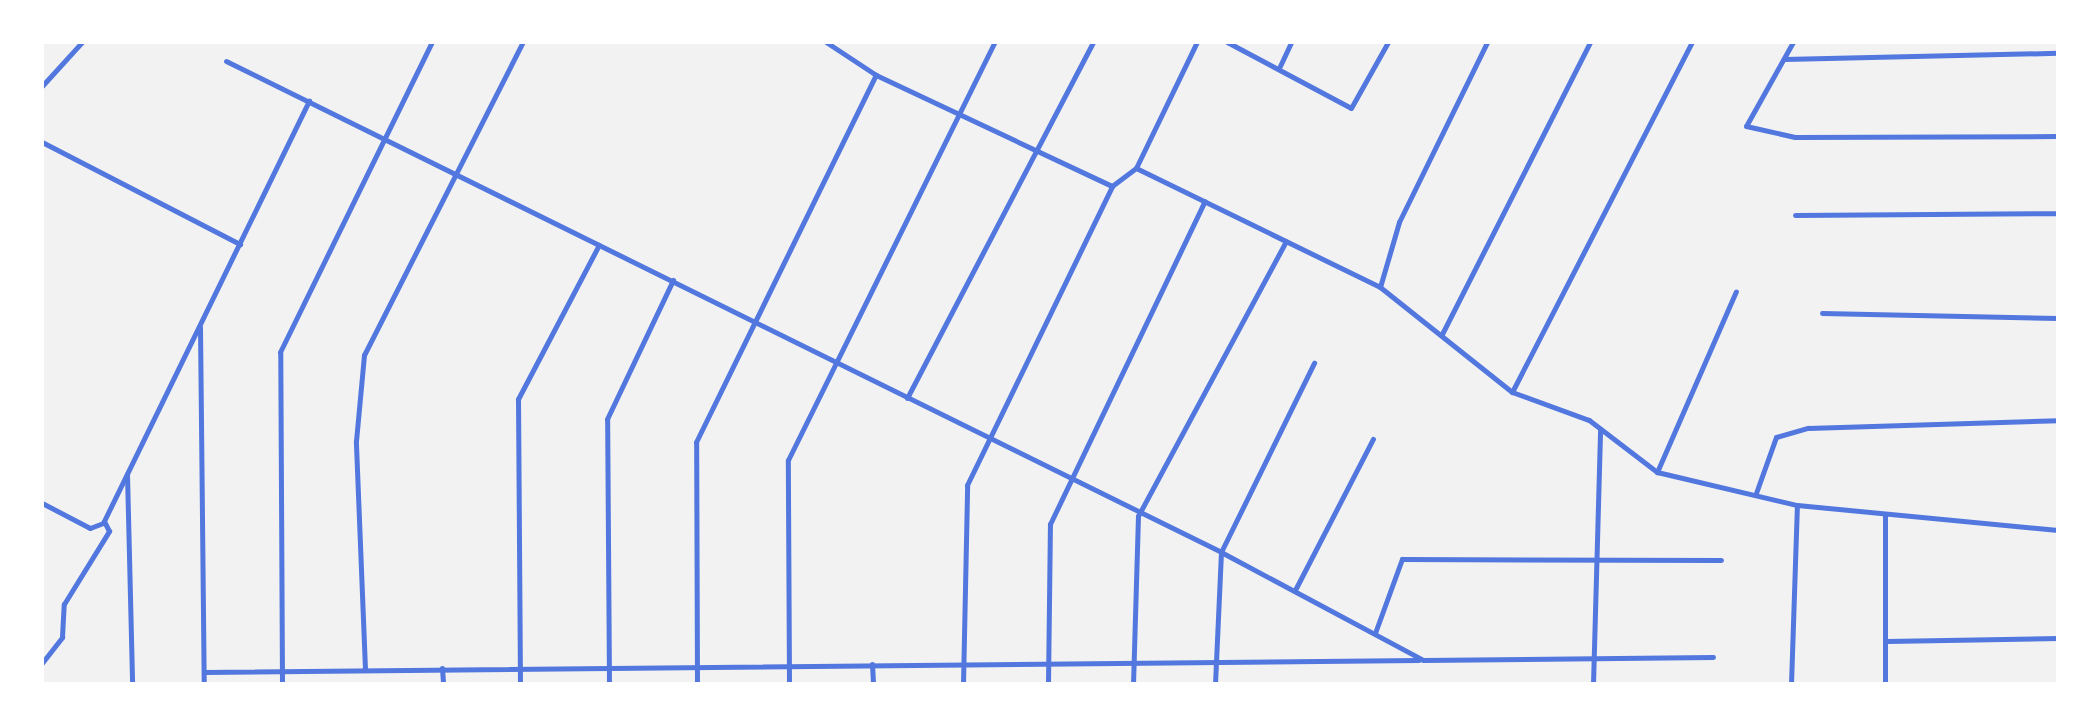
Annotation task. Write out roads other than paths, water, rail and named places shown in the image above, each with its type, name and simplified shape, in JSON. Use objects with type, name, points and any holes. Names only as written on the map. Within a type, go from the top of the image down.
[{"type":"street","points":[[42,86],[82,42]]},
{"type":"street","points":[[282,684],[280,352],[382,136],[432,42]]},
{"type":"street","points":[[365,669],[356,441],[364,355],[459,175],[523,42]]},
{"type":"street","points":[[826,42],[876,75],[1112,186]]},
{"type":"street","points":[[789,684],[788,460],[995,42]]},
{"type":"street","points":[[907,398],[1039,151],[1093,42]]},
{"type":"street","points":[[963,684],[962,508],[988,438],[1112,186],[1136,168],[1197,42]]},
{"type":"street","points":[[1227,42],[1280,66],[1351,108],[1388,42]]},
{"type":"street","points":[[1280,66],[1291,42]]},
{"type":"street","points":[[1380,287],[1399,222],[1487,42]]},
{"type":"street","points":[[1442,334],[1590,42]]},
{"type":"street","points":[[1512,392],[1692,42]]},
{"type":"street","points":[[1793,42],[1746,126],[1795,137],[2058,136]]},
{"type":"street","points":[[1784,59],[2058,53]]},
{"type":"street","points":[[226,61],[674,280],[1138,516],[1221,552],[1423,660]]},
{"type":"street","points":[[697,684],[696,442],[876,75]]},
{"type":"street","points":[[42,503],[90,528],[104,521],[309,101]]},
{"type":"street","points":[[42,142],[240,244]]},
{"type":"street","points":[[1136,168],[1380,287],[1512,392],[1600,429],[1657,472],[1797,505],[1885,516],[2058,530]]},
{"type":"street","points":[[1048,684],[1047,547],[1068,479],[1205,201]]},
{"type":"street","points":[[1795,215],[2058,213]]},
{"type":"street","points":[[1133,684],[1138,516],[1286,241]]},
{"type":"street","points":[[520,684],[518,399],[599,245]]},
{"type":"street","points":[[609,684],[607,419],[674,280]]},
{"type":"street","points":[[1657,472],[1736,291]]},
{"type":"street","points":[[1822,313],[2058,318]]},
{"type":"street","points":[[200,326],[204,684]]},
{"type":"street","points":[[1215,684],[1221,552],[1314,363]]},
{"type":"street","points":[[1756,493],[1776,437],[1808,428],[2058,420]]},
{"type":"street","points":[[1593,684],[1600,429]]},
{"type":"street","points":[[1295,590],[1373,439]]},
{"type":"street","points":[[127,473],[132,684]]},
{"type":"street","points":[[1791,684],[1797,505]]},
{"type":"street","points":[[1885,516],[1885,684]]},
{"type":"street","points":[[42,663],[62,637],[64,604],[109,531],[104,521]]},
{"type":"street","points":[[1375,633],[1402,559],[1595,556],[1721,560]]},
{"type":"street","points":[[1887,641],[2058,638]]},
{"type":"street","points":[[204,672],[789,663],[1048,667],[1133,658],[1423,660],[1713,657]]},
{"type":"street","points":[[872,664],[873,684]]},
{"type":"street","points":[[442,668],[443,684]]}]
